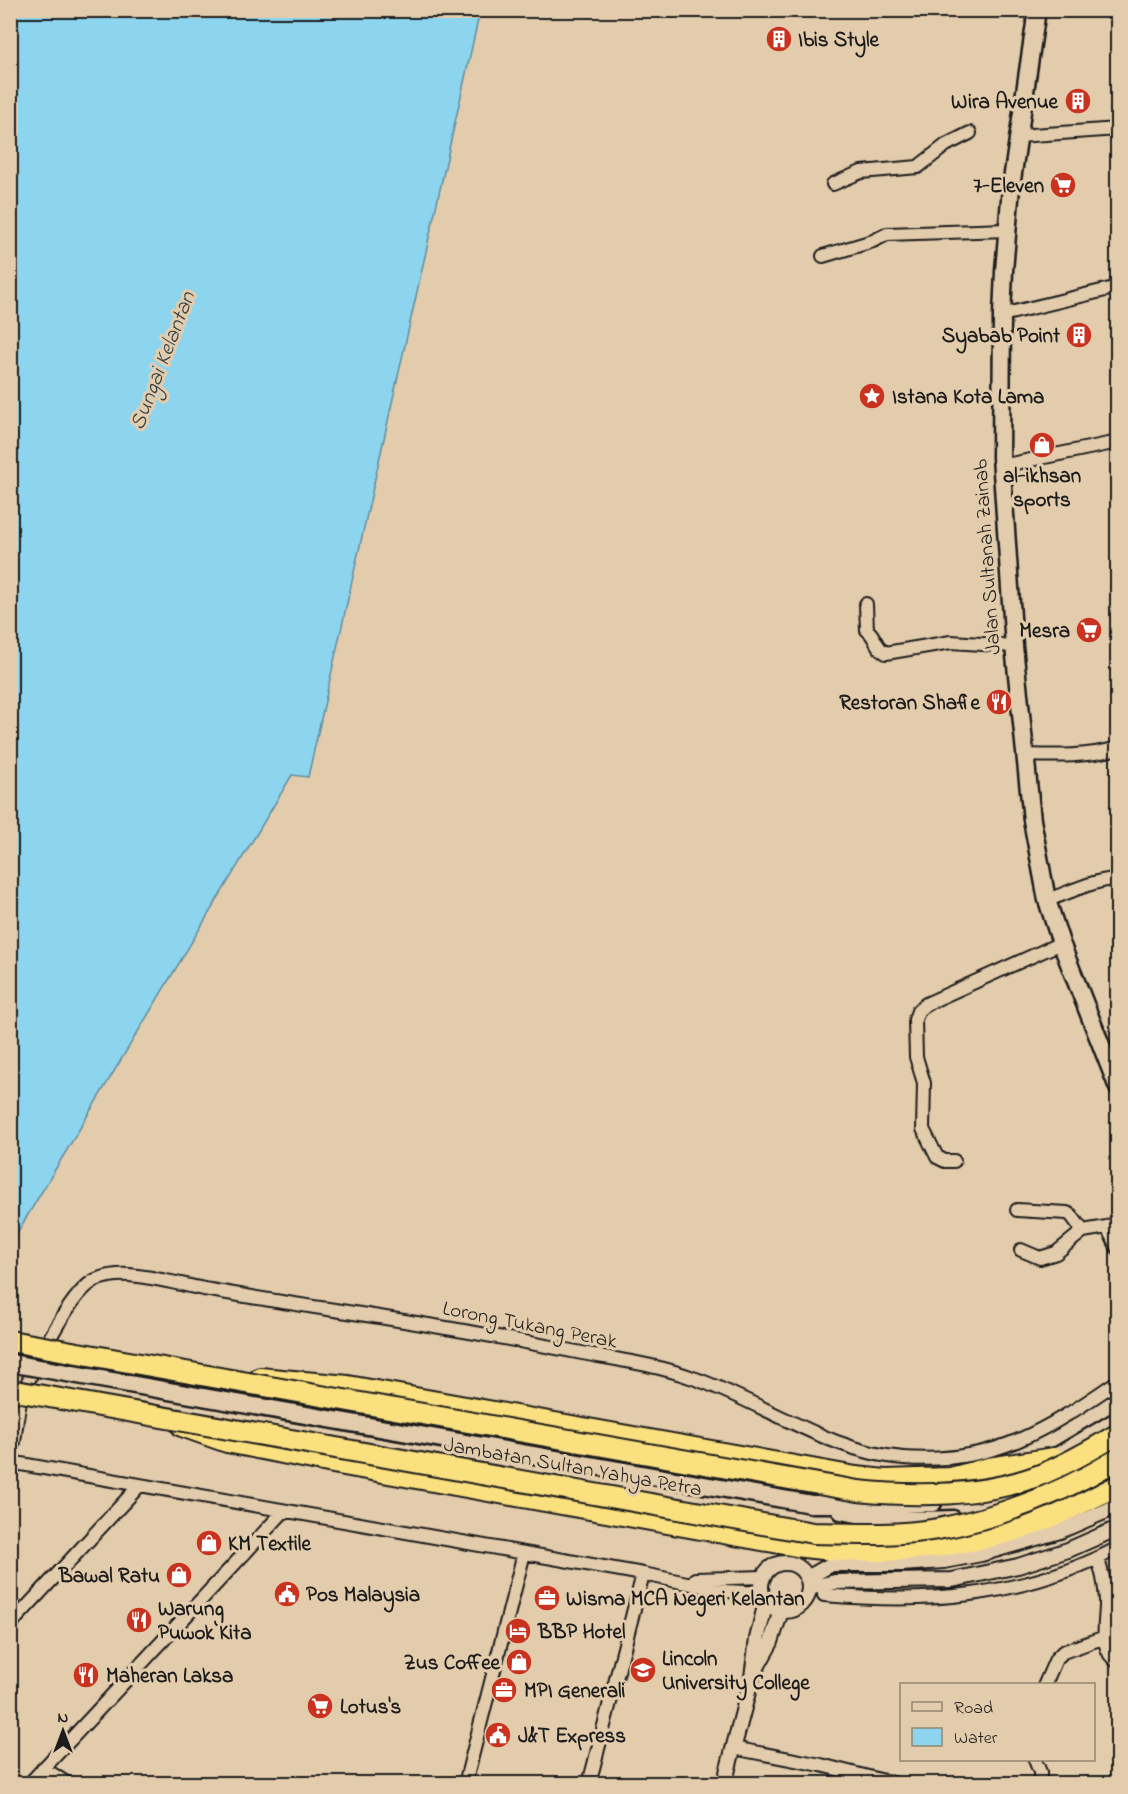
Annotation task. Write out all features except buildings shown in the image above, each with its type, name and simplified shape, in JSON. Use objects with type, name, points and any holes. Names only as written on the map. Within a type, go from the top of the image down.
[{"type":"highway","name":"Jambatan Sultan Yahya Petra","points":[[10,1341],[858,1491],[904,1496],[952,1494],[1038,1476],[1066,1464],[1117,1423]]},
{"type":"highway","points":[[162,1368],[348,1386],[856,1477],[885,1480],[940,1478],[1054,1458]]},
{"type":"highway","name":"Jambatan Sultan Yahya Petra","points":[[10,1390],[813,1533],[856,1534],[937,1529],[1005,1512],[1042,1498],[1077,1483],[1118,1459]]},
{"type":"highway","points":[[154,1416],[239,1445],[356,1468],[818,1549],[867,1551],[933,1547],[1018,1529],[1118,1486]]},
{"type":"main road","name":"Jalan Sultanah Zainab","points":[[1037,10],[1018,136],[1007,230],[1002,315],[1001,466],[1014,646],[1035,838],[1047,900],[1061,943],[1114,1071],[1118,1088]]},
{"type":"main road","name":"Jambatan Sultan Yahya Petra","points":[[10,1363],[811,1504]]},
{"type":"main road","points":[[811,1504],[929,1503],[978,1496],[1016,1482],[1117,1423]]},
{"type":"main road","points":[[811,1504],[863,1516],[927,1520],[1010,1513],[1118,1486]]},
{"type":"street","points":[[1018,136],[1118,129]]},
{"type":"street","points":[[833,184],[861,172],[918,167],[946,145],[970,133]]},
{"type":"street","points":[[823,256],[873,241],[887,234],[1007,230]]},
{"type":"street","points":[[1002,315],[1118,287]]},
{"type":"street","points":[[1001,466],[1118,442]]},
{"type":"street","points":[[866,604],[867,630],[874,636],[877,646],[886,653],[951,642],[1014,646]]},
{"type":"street","points":[[1025,755],[1073,756],[1101,753],[1118,748]]},
{"type":"street","points":[[1047,900],[1110,879],[1118,879]]},
{"type":"street","points":[[954,1161],[945,1161],[937,1156],[924,1132],[924,1083],[916,1057],[915,1020],[918,1011],[926,1004],[1061,943]]},
{"type":"street","points":[[1017,1210],[1067,1212],[1083,1231]]},
{"type":"street","points":[[1021,1250],[1040,1257],[1059,1252],[1083,1231],[1112,1225],[1118,1250]]},
{"type":"street","name":"Lorong Tukang Perak","points":[[10,1447],[14,1442],[21,1400],[57,1323],[92,1282],[108,1276],[128,1275],[255,1298],[491,1334],[660,1368],[712,1385],[817,1433],[869,1453],[904,1458],[970,1456],[1004,1446],[1051,1424],[1118,1381]]},
{"type":"street","points":[[10,1462],[673,1579],[764,1597],[781,1611],[800,1606],[805,1601],[808,1583],[832,1564],[901,1564],[944,1561],[981,1554],[1060,1531],[1118,1506]]},
{"type":"street","points":[[10,1625],[140,1485]]},
{"type":"street","points":[[29,1784],[284,1511]]},
{"type":"street","points":[[808,1583],[952,1580],[1018,1566],[1058,1554],[1118,1528]]},
{"type":"street","points":[[824,1595],[876,1599],[922,1599],[972,1595],[1065,1572],[1118,1548]]},
{"type":"street","points":[[465,1784],[524,1553]]},
{"type":"street","points":[[1097,1558],[1105,1584],[1107,1651],[1118,1662]]},
{"type":"street","points":[[673,1579],[764,1577],[775,1566],[782,1564],[797,1567],[808,1583]]},
{"type":"street","points":[[589,1784],[643,1574]]},
{"type":"street","points":[[724,1784],[752,1677],[764,1597],[764,1577]]},
{"type":"street","points":[[752,1677],[771,1642],[781,1611]]},
{"type":"street","points":[[1045,1683],[1056,1659],[1063,1652],[1105,1637]]},
{"type":"street","points":[[733,1748],[821,1764],[896,1784]]},
{"type":"street","points":[[1035,1761],[1040,1779]]},
{"type":"street","points":[[43,1768],[68,1784]]},
{"type":"water","name":"Sungai Kelantan","points":[[11,10],[480,11],[308,777],[292,775],[11,1243]]},
{"type":"place","name":"Ibis Style","points":[[779,39]]},
{"type":"place","name":"Wira Avenue","points":[[1078,101]]},
{"type":"place","name":"7-Eleven","points":[[1063,185]]},
{"type":"place","name":"Syabab Point","points":[[1079,335]]},
{"type":"place","name":"Istana Kota Lama","points":[[872,396]]},
{"type":"place","name":"al-ikhsan sports","points":[[1042,445]]},
{"type":"place","name":"Mesra","points":[[1089,630]]},
{"type":"place","name":"Restoran Shafie","points":[[999,702]]},
{"type":"place","name":"KM Textile","points":[[209,1543]]},
{"type":"place","name":"Bawal Ratu","points":[[179,1575]]},
{"type":"place","name":"Pos Malaysia","points":[[287,1594]]},
{"type":"place","name":"Wisma MCA Negeri Kelantan","points":[[547,1598]]},
{"type":"place","name":"Warung Puwok Kita","points":[[139,1620]]},
{"type":"place","name":"BBP Hotel","points":[[518,1631]]},
{"type":"place","name":"Zus Coffee","points":[[519,1662]]},
{"type":"place","name":"Lincoln University College","points":[[643,1670]]},
{"type":"place","name":"Maheran Laksa","points":[[86,1675]]},
{"type":"place","name":"MPI Generali","points":[[504,1690]]},
{"type":"place","name":"Lotus's","points":[[320,1706]]},
{"type":"place","name":"J&T Express","points":[[498,1735]]}]
